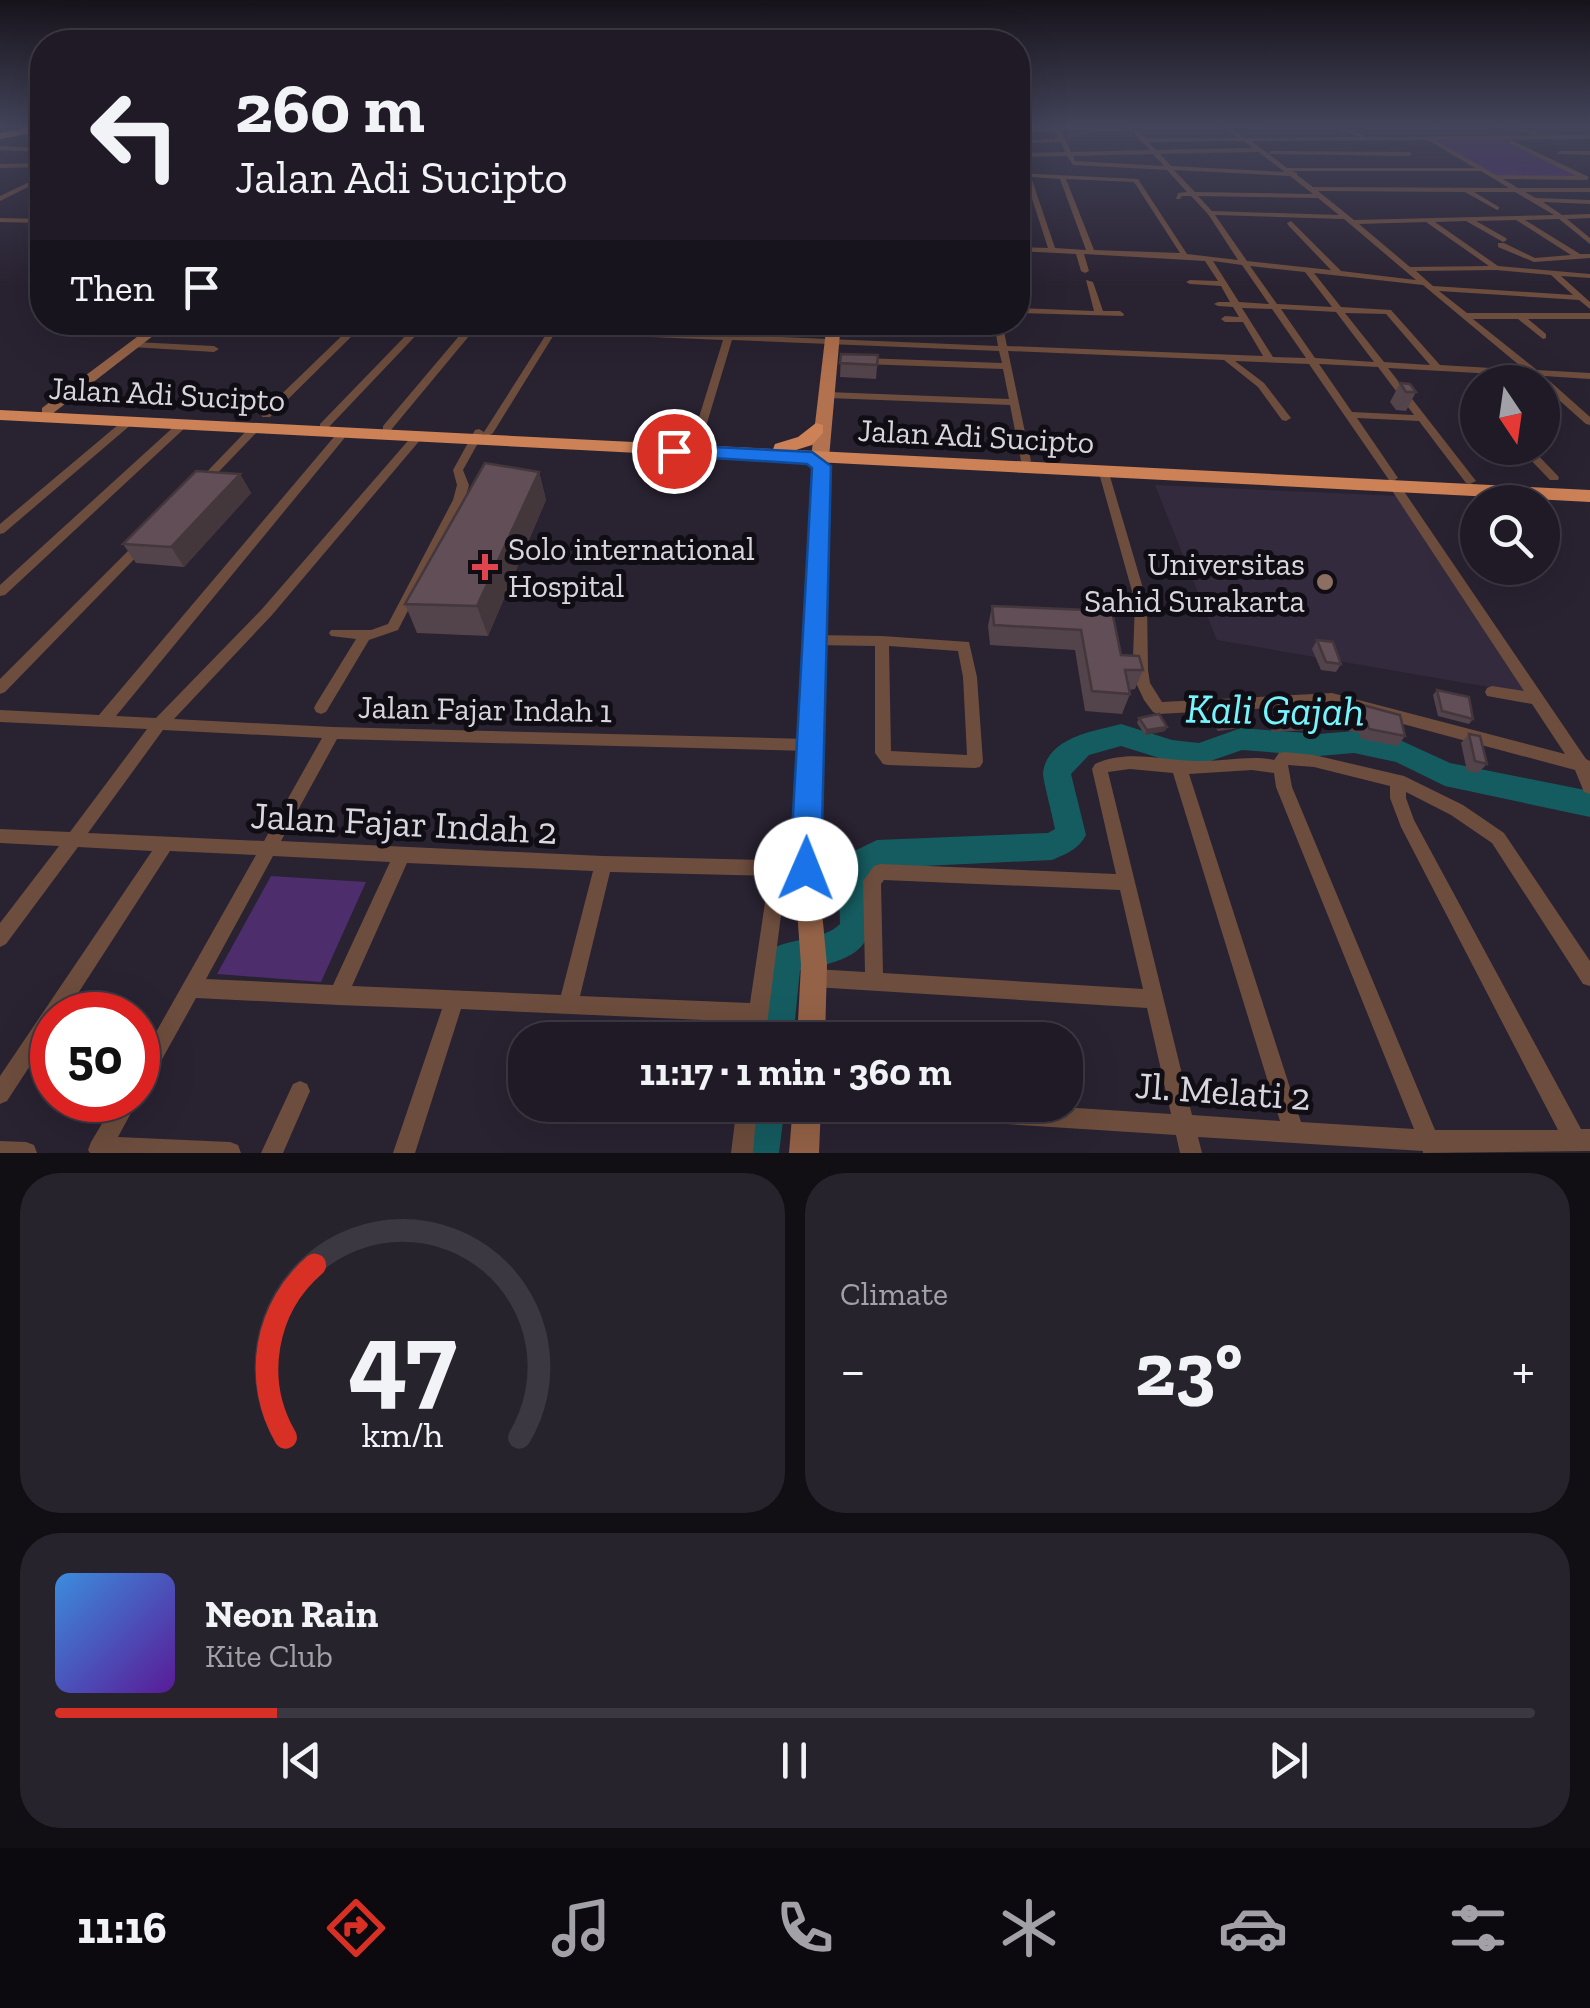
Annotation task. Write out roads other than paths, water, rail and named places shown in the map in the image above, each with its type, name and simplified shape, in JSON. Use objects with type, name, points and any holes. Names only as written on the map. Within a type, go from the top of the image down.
[{"type":"highway","name":"Jalan Adi Sucipto","points":[[0,412],[47,411],[334,433],[390,424],[481,435],[818,449],[1104,473],[1590,486]]},
{"type":"highway","name":"Jalan Adi Sucipto","points":[[0,412],[125,425],[256,426],[414,441],[481,435],[696,443],[1590,496]]},
{"type":"main road","points":[[47,411],[149,335]]},
{"type":"main road","points":[[818,449],[828,395],[831,335]]},
{"type":"main road","points":[[812,1022],[814,961],[806,869],[809,745],[818,449],[830,349]]},
{"type":"main road","points":[[804,1153],[806,1122]]},
{"type":"street","points":[[1063,179],[1090,252]]},
{"type":"street","points":[[1114,179],[1136,180],[1185,256]]},
{"type":"street","points":[[1181,179],[1245,262],[1350,415],[1585,766],[1590,787]]},
{"type":"street","points":[[1301,179],[1528,365]]},
{"type":"street","points":[[1355,179],[1367,188]]},
{"type":"street","points":[[1467,179],[1484,190]]},
{"type":"street","points":[[1497,179],[1561,217],[1590,242]]},
{"type":"street","points":[[1426,182],[1438,189]]},
{"type":"street","points":[[0,199],[30,184]]},
{"type":"street","points":[[0,188],[30,188]]},
{"type":"street","points":[[1314,189],[1590,190]]},
{"type":"street","points":[[1466,190],[1498,208]]},
{"type":"street","points":[[1178,198],[1177,194],[1322,196]]},
{"type":"street","points":[[1030,198],[1052,250]]},
{"type":"street","points":[[1218,198],[1230,214]]},
{"type":"street","points":[[1533,200],[1590,202]]},
{"type":"street","points":[[1415,212],[1496,268]]},
{"type":"street","points":[[1210,213],[1426,220],[1590,216]]},
{"type":"street","points":[[1306,216],[1316,223]]},
{"type":"street","points":[[1518,218],[1579,257]]},
{"type":"street","points":[[1467,219],[1532,260],[1590,256]]},
{"type":"street","points":[[0,220],[30,221]]},
{"type":"street","points":[[1292,223],[1338,273]]},
{"type":"street","points":[[1030,249],[1208,258],[1526,298],[1579,298]]},
{"type":"street","points":[[1079,251],[1086,270]]},
{"type":"street","points":[[1208,258],[1270,360]]},
{"type":"street","points":[[1409,269],[1496,268],[1590,276]]},
{"type":"street","points":[[1308,270],[1470,481]]},
{"type":"street","points":[[1554,274],[1590,306]]},
{"type":"street","points":[[1090,282],[1099,313]]},
{"type":"street","points":[[1190,282],[1223,284]]},
{"type":"street","points":[[1526,298],[1546,316]]},
{"type":"street","points":[[1218,304],[1388,312],[1437,367]]},
{"type":"street","points":[[1030,311],[1120,314]]},
{"type":"street","points":[[1465,316],[1590,316]]},
{"type":"street","points":[[1520,316],[1543,336]]},
{"type":"street","points":[[1225,319],[1246,320]]},
{"type":"street","points":[[188,497],[348,335]]},
{"type":"street","points":[[102,722],[417,335]]},
{"type":"street","points":[[390,424],[465,335]]},
{"type":"street","points":[[336,633],[381,634],[394,624],[459,500],[463,485],[458,470],[550,335]]},
{"type":"street","points":[[657,335],[1005,366]]},
{"type":"street","points":[[1000,335],[1026,461]]},
{"type":"street","points":[[696,443],[728,339]]},
{"type":"street","points":[[136,345],[214,349]]},
{"type":"street","points":[[830,349],[1003,350],[1460,368]]},
{"type":"street","points":[[1226,358],[1261,385],[1286,418]]},
{"type":"street","points":[[1560,374],[1590,376]]},
{"type":"street","points":[[1560,394],[1590,422]]},
{"type":"street","points":[[828,395],[1013,402]]},
{"type":"street","points":[[1350,415],[1421,418]]},
{"type":"street","points":[[0,530],[125,425]]},
{"type":"street","points":[[0,592],[178,428]]},
{"type":"street","points":[[0,938],[159,725],[267,612],[414,441]]},
{"type":"street","points":[[1541,465],[1554,478]]},
{"type":"street","points":[[1104,473],[1141,602],[1144,624],[1137,656],[1142,677],[1158,708],[1332,698],[1585,766]]},
{"type":"street","points":[[0,688],[153,532]]},
{"type":"street","points":[[322,708],[365,635]]},
{"type":"street","points":[[813,640],[882,641],[964,646],[970,677],[975,762],[885,758],[882,641]]},
{"type":"street","points":[[1492,692],[1538,699]]},
{"type":"street","name":"Jalan Fajar Indah 1","points":[[0,716],[333,732],[809,745]]},
{"type":"street","points":[[160,1045],[333,732]]},
{"type":"street","points":[[1431,1147],[1284,787],[1280,769],[1284,758],[1398,782],[1458,810],[1498,838],[1590,976]]},
{"type":"street","points":[[1191,1153],[1103,767],[1128,762],[1179,766],[1267,764],[1280,769]]},
{"type":"street","points":[[1179,766],[1293,1130]]},
{"type":"street","name":"Jl. Melati 2","points":[[1083,1117],[1293,1130],[1431,1147],[1582,1140],[1407,822],[1398,798],[1398,782]]},
{"type":"street","name":"Jalan Fajar Indah 2","points":[[0,836],[401,856],[806,869]]},
{"type":"street","points":[[0,1094],[166,844]]},
{"type":"street","points":[[338,996],[401,856]]},
{"type":"street","points":[[568,1006],[602,864]]},
{"type":"street","points":[[757,1022],[778,870]]},
{"type":"street","points":[[874,982],[872,880],[880,872],[1127,882]]},
{"type":"street","points":[[814,961],[874,982],[1154,999]]},
{"type":"street","points":[[193,988],[758,1013]]},
{"type":"street","points":[[404,1153],[454,1002]]},
{"type":"street","points":[[272,1153],[300,1091]]},
{"type":"street","points":[[115,1122],[99,1150],[230,1153]]},
{"type":"street","points":[[742,1153],[745,1122]]},
{"type":"street","points":[[0,1152],[26,1153]]},
{"type":"waterway","name":"Kali Gajah","points":[[777,1022],[785,960],[831,949],[851,936],[857,915],[853,867],[877,854],[1052,846],[1071,835],[1057,774],[1062,762],[1080,746],[1121,735],[1172,751],[1199,754],[1241,739],[1319,745],[1354,742],[1402,752],[1445,774],[1590,804]]},
{"type":"waterway","name":"Kali Gajah","points":[[760,1153],[764,1122]]},
{"type":"place","name":"Solo international Hospital","points":[[485,567]]},
{"type":"place","name":"Universitas Sahid Surakarta","points":[[1325,582]]}]
